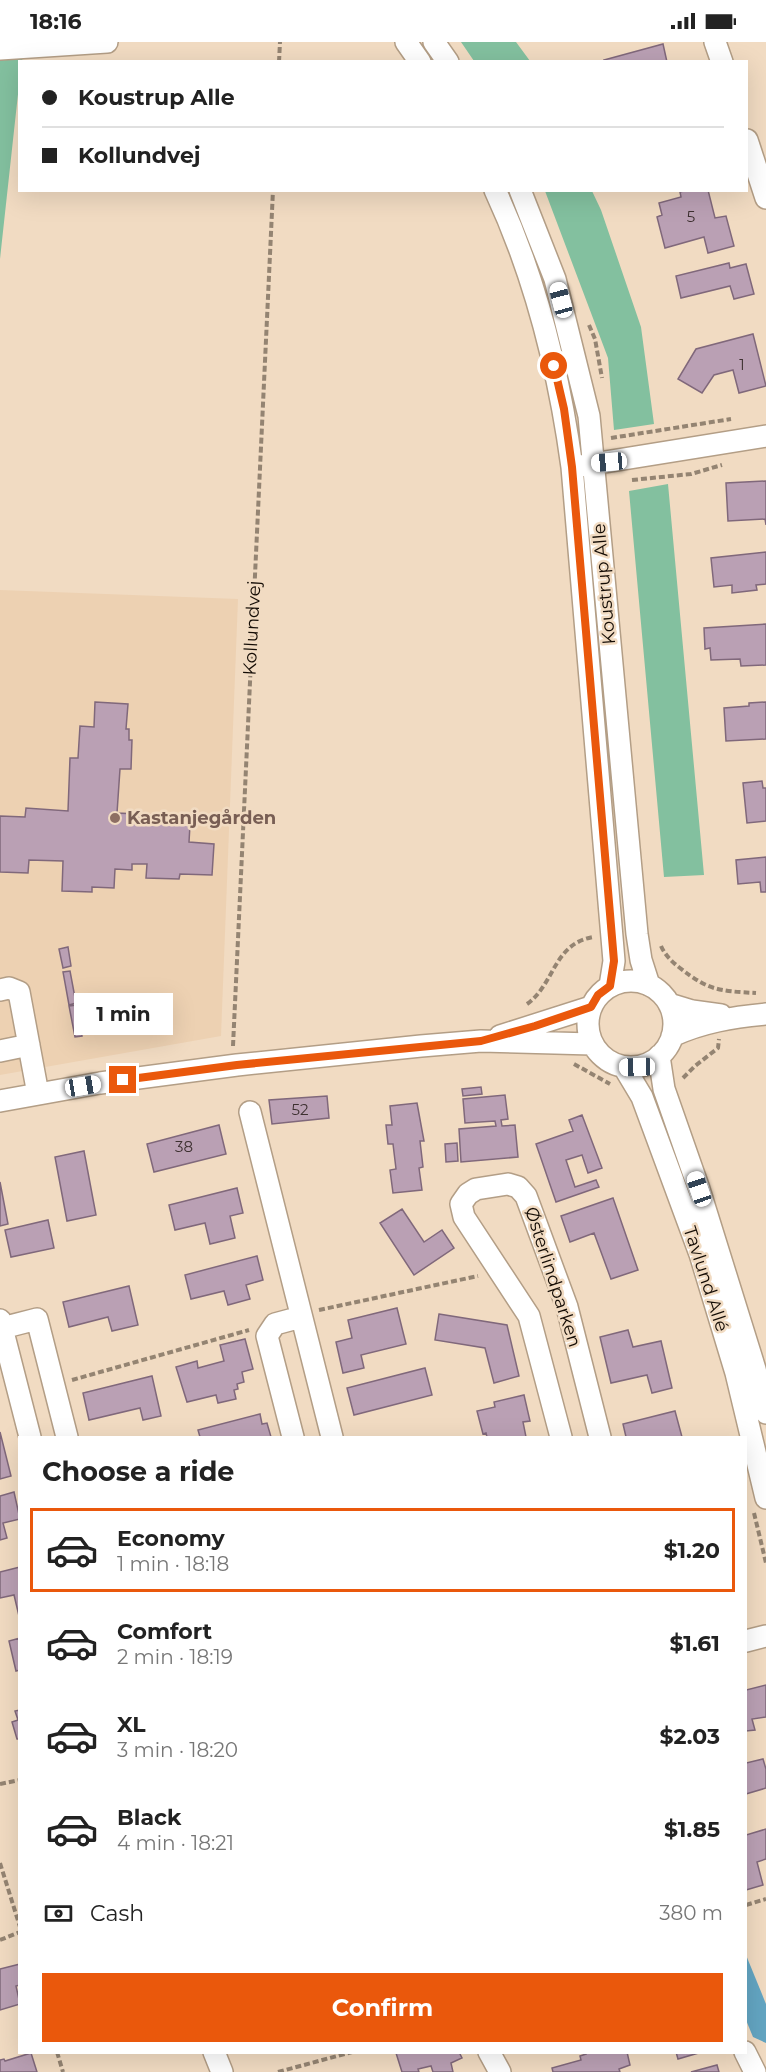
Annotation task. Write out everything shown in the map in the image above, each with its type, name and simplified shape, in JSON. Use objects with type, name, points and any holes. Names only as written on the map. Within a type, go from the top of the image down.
[{"type":"street","points":[[0,49],[107,42]]},
{"type":"street","points":[[406,42],[419,60]]},
{"type":"street","points":[[434,42],[447,60]]},
{"type":"street","points":[[715,42],[721,60]]},
{"type":"street","points":[[748,143],[766,198]]},
{"type":"street","name":"Koustrup Alle","points":[[496,192],[539,302],[564,409],[583,465],[636,934],[640,960],[649,985]]},
{"type":"street","name":"Koustrup Alle","points":[[521,192],[555,279],[589,416],[583,465],[614,961],[610,986]]},
{"type":"street","points":[[583,465],[766,436]]},
{"type":"street","points":[[622,981],[636,981],[649,985],[669,1004],[674,1020],[672,1036],[667,1047],[659,1056],[643,1065],[624,1067],[606,1059],[592,1044],[587,1020],[598,995],[610,986],[622,981]]},
{"type":"street","points":[[0,990],[9,988],[19,992],[38,1094]]},
{"type":"street","points":[[669,1004],[723,1018]]},
{"type":"street","points":[[481,1041],[591,1007]]},
{"type":"street","points":[[672,1036],[692,1026],[723,1018],[766,1014]]},
{"type":"street","points":[[6,1093],[38,1094],[235,1055],[481,1041],[592,1044]]},
{"type":"street","points":[[0,1051],[29,1045]]},
{"type":"street","name":"Tavlund Allé","points":[[659,1056],[664,1089],[699,1189],[766,1413]]},
{"type":"street","name":"Tavlund Allé","points":[[624,1067],[642,1097],[700,1254],[752,1370],[760,1505]]},
{"type":"street","points":[[250,1112],[332,1436]]},
{"type":"street","name":"Østerlindparken","points":[[561,1436],[529,1316],[464,1217],[461,1204],[468,1194],[476,1189],[508,1184],[518,1187],[526,1196],[567,1307],[600,1436]]},
{"type":"street","points":[[293,1436],[267,1336],[275,1324],[302,1317]]},
{"type":"street","points":[[30,1436],[1,1324],[37,1319],[67,1436]]},
{"type":"street","points":[[747,1641],[766,1636]]},
{"type":"street","points":[[215,2054],[222,2072]]},
{"type":"street","points":[[490,2054],[500,2072]]},
{"type":"street","points":[[747,2054],[755,2072]]},
{"type":"path","points":[[279,60],[280,42]]},
{"type":"path","name":"Kollundvej","points":[[235,1055],[273,192]]},
{"type":"path","points":[[607,438],[736,419]]},
{"type":"path","points":[[636,934],[656,931],[658,942],[670,960],[693,979],[716,990],[766,993]]},
{"type":"path","points":[[523,1007],[539,993],[565,951],[588,938],[612,935]]},
{"type":"path","points":[[682,1085],[683,1077],[718,1048],[723,1018],[716,990]]},
{"type":"path","points":[[530,1003],[535,1026]]},
{"type":"path","points":[[222,1047],[235,1055],[245,1045]]},
{"type":"path","points":[[569,1061],[610,1084],[616,1090]]},
{"type":"path","points":[[302,1317],[312,1312],[500,1272]]},
{"type":"path","points":[[54,1386],[257,1327],[275,1324]]},
{"type":"path","points":[[760,1505],[766,1563]]},
{"type":"path","points":[[0,1784],[18,1780]]},
{"type":"path","points":[[0,1863],[18,1921]]},
{"type":"path","points":[[747,1905],[766,1899]]},
{"type":"path","points":[[0,1940],[18,1933]]},
{"type":"path","points":[[58,2054],[63,2072]]},
{"type":"path","points":[[278,2072],[345,2054]]},
{"type":"shaded area","name":"Kastanjegården","points":[[0,590],[238,599],[221,1036],[0,1075]]},
{"type":"green space","points":[[461,42],[516,42],[529,60],[473,60]]},
{"type":"green space","points":[[23,56],[22,60],[18,60],[18,94],[0,259],[0,57]]},
{"type":"green space","points":[[545,192],[592,192],[601,210],[641,327],[654,424],[614,430],[608,358]]},
{"type":"green space","points":[[668,484],[704,875],[664,877],[629,491]]},
{"type":"water","points":[[747,1957],[766,2004],[766,2043],[753,2037],[747,2022]]},
{"type":"building","points":[[663,44],[667,60],[604,60]]},
{"type":"building","points":[[680,192],[708,192],[715,218],[726,216],[734,246],[708,253],[704,237],[665,248],[657,217],[662,215],[659,203],[681,197]]},
{"type":"building","points":[[729,263],[730,268],[746,264],[754,294],[734,299],[730,286],[681,298],[676,276]]},
{"type":"building","points":[[753,334],[766,386],[739,393],[733,370],[714,375],[702,393],[678,379],[696,349]]},
{"type":"building","points":[[766,481],[766,525],[765,519],[728,521],[726,483]]},
{"type":"building","points":[[766,552],[766,584],[756,585],[757,590],[732,593],[732,585],[714,587],[711,558]]},
{"type":"building","points":[[766,624],[766,665],[741,666],[740,659],[711,660],[710,648],[705,649],[704,628]]},
{"type":"building","points":[[95,702],[128,704],[126,729],[129,729],[129,740],[132,740],[131,769],[120,769],[117,813],[159,815],[158,823],[190,825],[189,842],[214,844],[212,875],[180,874],[179,879],[146,878],[147,864],[132,864],[132,870],[115,869],[114,888],[92,887],[92,892],[62,891],[63,861],[29,860],[28,873],[0,872],[0,816],[25,817],[26,808],[68,811],[70,758],[78,758],[80,726],[94,727]]},
{"type":"building","points":[[766,702],[766,739],[726,741],[724,708]]},
{"type":"building","points":[[762,781],[763,788],[766,788],[766,821],[747,823],[743,783]]},
{"type":"building","points":[[766,857],[766,892],[761,892],[760,882],[738,884],[736,860]]},
{"type":"building","points":[[68,947],[71,966],[63,968],[59,949]]},
{"type":"building","points":[[70,971],[76,1003],[69,1005],[63,972]]},
{"type":"building","points":[[77,1005],[82,1036],[75,1037],[69,1006]]},
{"type":"building","points":[[481,1087],[482,1094],[463,1096],[462,1089]]},
{"type":"building","points":[[505,1095],[508,1119],[501,1120],[502,1126],[515,1125],[518,1157],[461,1162],[459,1129],[496,1126],[495,1121],[465,1123],[463,1099]]},
{"type":"building","points":[[327,1096],[329,1118],[272,1124],[269,1100]]},
{"type":"building","points":[[417,1103],[424,1141],[420,1141],[423,1167],[419,1168],[422,1190],[393,1193],[390,1170],[396,1169],[393,1144],[388,1144],[386,1125],[392,1125],[390,1106]]},
{"type":"building","points":[[582,1115],[602,1168],[588,1173],[582,1155],[566,1160],[575,1187],[596,1180],[599,1187],[556,1202],[536,1144],[573,1131],[569,1120]]},
{"type":"building","points":[[219,1125],[226,1154],[154,1172],[147,1144]]},
{"type":"building","points":[[457,1143],[458,1161],[446,1162],[445,1144]]},
{"type":"building","points":[[84,1151],[96,1215],[67,1221],[55,1157]]},
{"type":"building","points":[[0,1182],[8,1224],[0,1226]]},
{"type":"building","points":[[237,1188],[243,1213],[230,1216],[235,1238],[210,1244],[205,1223],[175,1230],[169,1205]]},
{"type":"building","points":[[613,1198],[638,1270],[611,1279],[594,1233],[570,1242],[561,1216]]},
{"type":"building","points":[[402,1209],[424,1242],[442,1230],[454,1248],[414,1275],[380,1223]]},
{"type":"building","points":[[48,1220],[54,1248],[11,1257],[5,1230]]},
{"type":"building","points":[[257,1256],[263,1280],[246,1285],[250,1299],[228,1305],[224,1291],[191,1299],[185,1275]]},
{"type":"building","points":[[129,1286],[138,1325],[112,1331],[108,1317],[69,1327],[63,1302]]},
{"type":"building","points":[[397,1308],[406,1344],[361,1355],[364,1368],[343,1373],[336,1342],[352,1338],[348,1320]]},
{"type":"building","points":[[439,1314],[507,1325],[519,1376],[494,1383],[485,1348],[435,1340]]},
{"type":"building","points":[[628,1330],[633,1347],[661,1341],[672,1388],[652,1393],[647,1375],[611,1383],[600,1337]]},
{"type":"building","points":[[245,1339],[253,1369],[242,1372],[244,1382],[237,1384],[238,1389],[234,1390],[236,1399],[218,1403],[216,1395],[187,1402],[176,1367],[197,1361],[198,1368],[224,1361],[220,1345]]},
{"type":"building","points":[[425,1368],[432,1395],[354,1415],[347,1388]]},
{"type":"building","points":[[152,1376],[161,1416],[143,1420],[140,1408],[89,1420],[83,1393]]},
{"type":"building","points":[[524,1395],[530,1421],[523,1422],[526,1436],[487,1436],[486,1433],[483,1434],[477,1411],[495,1407],[494,1402]]},
{"type":"building","points":[[675,1411],[682,1436],[626,1436],[623,1424]]},
{"type":"building","points":[[260,1414],[262,1424],[267,1423],[271,1436],[200,1436],[198,1430]]},
{"type":"building","points":[[0,1432],[11,1476],[0,1479]]},
{"type":"building","points":[[14,1492],[18,1519],[3,1523],[7,1538],[0,1540],[0,1496]]},
{"type":"building","points":[[18,1568],[18,1612],[14,1595],[0,1598],[0,1572]]},
{"type":"building","points":[[18,1639],[18,1670],[16,1671],[9,1641]]},
{"type":"building","points":[[766,1685],[766,1717],[752,1719],[755,1730],[747,1731],[747,1690]]},
{"type":"building","points":[[18,1720],[18,1739],[17,1739],[12,1722]]},
{"type":"building","points":[[763,1759],[766,1769],[766,1788],[747,1794],[747,1763]]},
{"type":"building","points":[[766,1829],[766,1859],[757,1862],[763,1885],[747,1890],[747,1835]]},
{"type":"building","points":[[18,1964],[18,1986],[16,1986],[18,2005],[0,2010],[0,1969]]},
{"type":"building","points":[[31,2054],[37,2072],[0,2072],[0,2060],[5,2061]]},
{"type":"building","points":[[396,2054],[460,2054],[462,2058],[451,2063],[453,2072],[433,2072],[431,2066],[418,2069],[419,2072],[402,2072]]},
{"type":"building","points":[[627,2054],[630,2065],[619,2069],[620,2072],[553,2072],[552,2068],[581,2060],[580,2056]]},
{"type":"building","points":[[677,2054],[695,2054],[678,2059]]},
{"type":"building","points":[[717,2065],[719,2072],[691,2072]]},
{"type":"place","name":"Kastanjegården","points":[[115,818]]},
{"type":"route","points":[[123,1080],[237,1065],[481,1041],[591,1007],[598,995],[610,986],[614,961],[572,467],[564,409],[554,366]]}]
